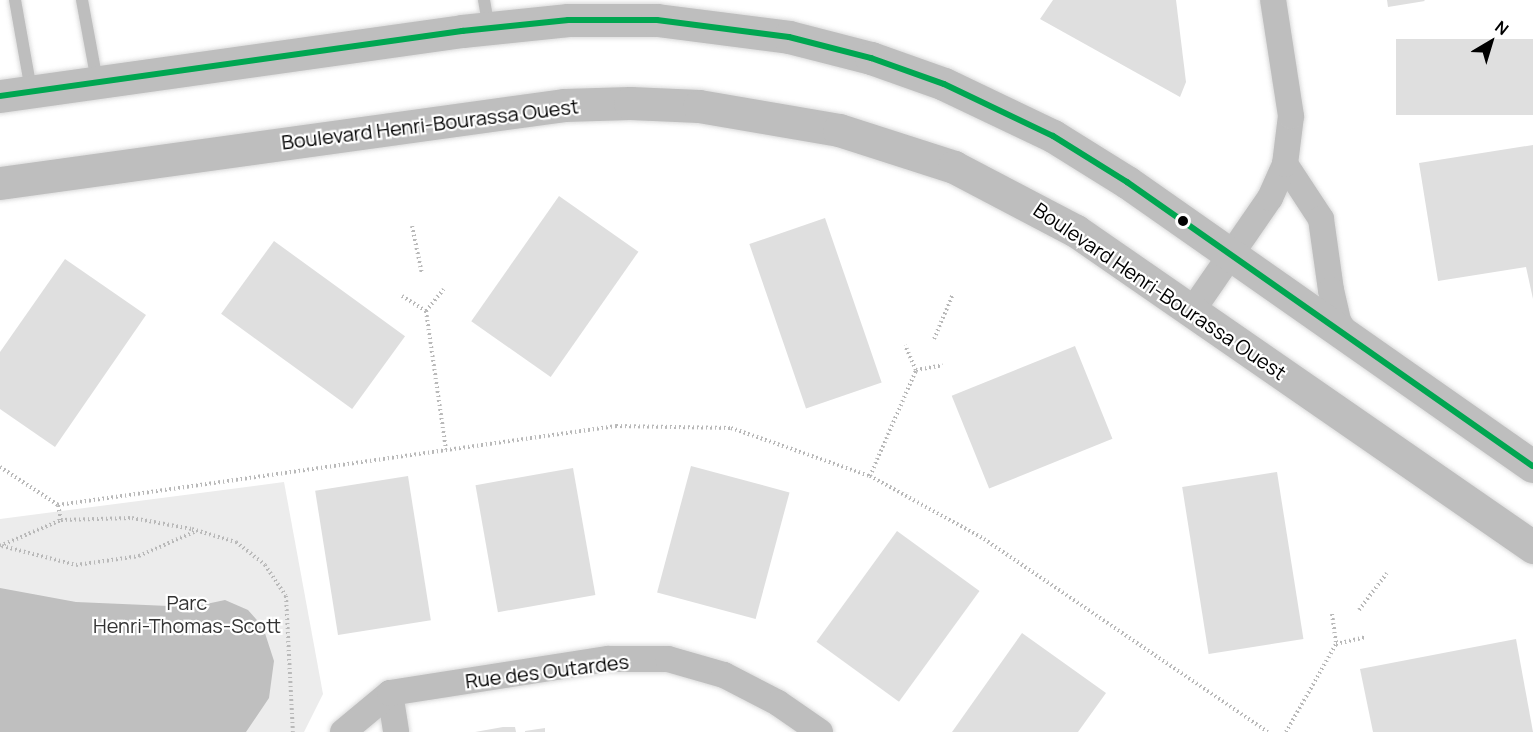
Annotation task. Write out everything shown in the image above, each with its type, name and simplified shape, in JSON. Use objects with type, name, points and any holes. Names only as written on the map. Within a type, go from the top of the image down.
[{"type":"main road","points":[[16,94],[98,83],[487,14],[568,20],[641,14],[789,37],[871,58],[944,84],[1014,116],[1088,157],[1230,253],[1533,466]]},
{"type":"main road","name":"Boulevard Henri-Bourassa Ouest","points":[[0,183],[497,112],[630,103],[699,106],[839,130],[954,167],[1076,231],[1533,547]]},
{"type":"street","points":[[1191,310],[1270,198],[1285,164],[1291,116],[1273,0]]},
{"type":"street","points":[[1285,164],[1321,219],[1335,308],[1347,335]]},
{"type":"street","name":"Rue des Outardes","points":[[390,693],[608,659],[668,659],[723,675],[778,703],[820,732]]},
{"type":"street","points":[[343,732],[390,693]]},
{"type":"street","points":[[390,693],[396,732]]},
{"type":"lane","points":[[15,0],[16,94]]},
{"type":"lane","points":[[82,0],[98,83]]},
{"type":"path","points":[[412,226],[422,274]]},
{"type":"path","points":[[444,289],[426,311],[446,450]]},
{"type":"path","points":[[934,339],[953,294]]},
{"type":"path","points":[[402,296],[426,311]]},
{"type":"path","points":[[870,476],[916,370],[905,345]]},
{"type":"path","points":[[916,370],[943,365]]},
{"type":"path","points":[[0,467],[58,505],[616,426],[731,428],[870,476],[984,539],[1268,732]]},
{"type":"path","points":[[58,505],[61,520]]},
{"type":"path","points":[[0,546],[61,520],[132,518],[197,530],[236,542],[265,565],[286,596],[293,732]]},
{"type":"path","points":[[0,546],[76,565],[139,556],[197,530]]},
{"type":"path","points":[[1359,610],[1387,573]]},
{"type":"path","points":[[1286,732],[1336,644],[1332,614]]},
{"type":"path","points":[[1336,644],[1366,637]]},
{"type":"green space","name":"Parc Henri-Thomas-Scott","points":[[284,482],[323,694],[304,732],[0,732],[0,519]]},
{"type":"shaded area","points":[[0,588],[76,602],[192,607],[225,600],[248,610],[263,627],[274,661],[269,698],[246,732],[0,732]]},
{"type":"building","points":[[1053,0],[1176,0],[1186,82],[1180,97],[1040,19]]},
{"type":"building","points":[[1387,0],[1424,0],[1425,1],[1388,7]]},
{"type":"building","points":[[1396,39],[1533,39],[1533,115],[1396,115]]},
{"type":"building","points":[[1533,145],[1533,299],[1526,267],[1438,281],[1419,163]]},
{"type":"building","points":[[559,196],[638,252],[551,377],[471,321]]},
{"type":"building","points":[[825,218],[882,383],[806,409],[749,244]]},
{"type":"building","points":[[274,241],[405,336],[352,409],[221,314]]},
{"type":"building","points":[[65,259],[146,315],[55,447],[0,409],[0,352]]},
{"type":"building","points":[[1075,346],[1112,439],[989,489],[952,396]]},
{"type":"building","points":[[691,466],[790,492],[756,619],[657,593]]},
{"type":"building","points":[[573,468],[595,595],[498,612],[476,485]]},
{"type":"building","points":[[1277,472],[1303,639],[1209,654],[1182,487]]},
{"type":"building","points":[[408,476],[431,620],[338,635],[315,491]]},
{"type":"building","points":[[897,531],[980,591],[899,702],[816,642]]},
{"type":"building","points":[[1022,633],[1106,693],[1078,732],[952,732]]},
{"type":"building","points":[[1516,639],[1533,732],[1373,732],[1360,669]]},
{"type":"building","points":[[503,727],[515,727],[516,732],[475,732]]},
{"type":"building","points":[[545,728],[545,732],[525,732],[525,731]]},
{"type":"transit line","points":[[0,96],[462,31],[568,20],[657,20],[789,37],[871,58],[944,84],[1053,136],[1127,182],[1533,466]]}]
